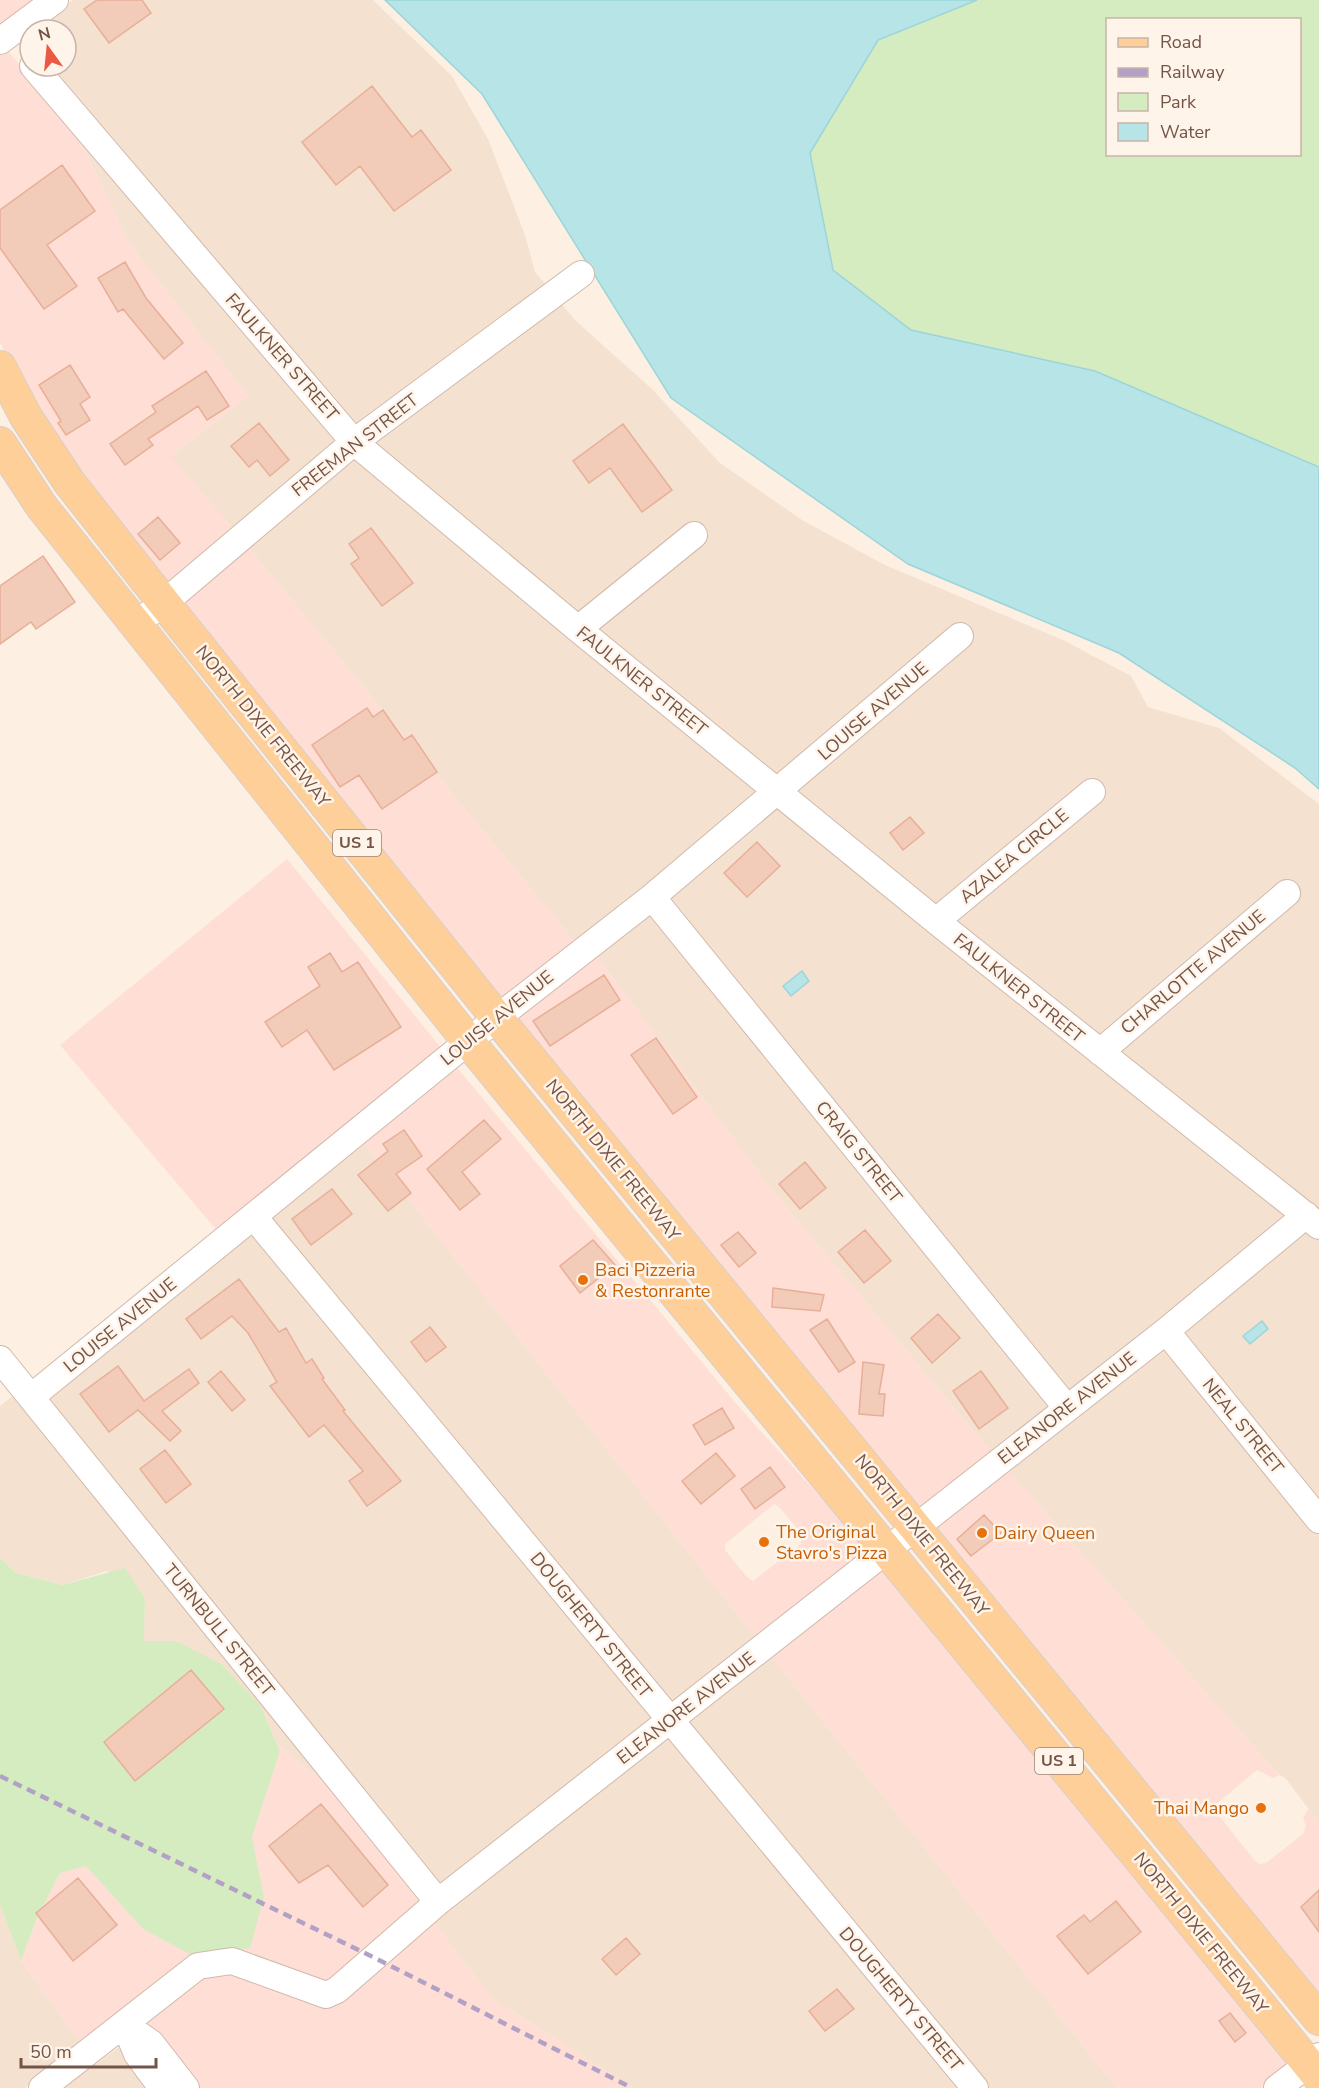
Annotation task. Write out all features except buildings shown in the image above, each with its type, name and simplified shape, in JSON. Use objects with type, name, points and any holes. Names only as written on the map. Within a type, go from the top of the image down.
[{"type":"main road","name":"NORTH DIXIE FREEWAY","points":[[0,367],[26,417],[69,482],[164,603],[497,1017],[1319,2019]]},
{"type":"main road","name":"NORTH DIXIE FREEWAY","points":[[0,443],[42,507],[468,1041],[886,1551],[1316,2066]]},
{"type":"street","points":[[18,52],[3,38],[55,0]]},
{"type":"street","name":"FAULKNER STREET","points":[[43,78],[354,442],[578,629],[936,921],[1312,1220]]},
{"type":"street","name":"FREEMAN STREET","points":[[135,624],[164,603],[354,442],[581,274]]},
{"type":"street","points":[[578,629],[694,535]]},
{"type":"street","name":"LOUISE AVENUE","points":[[31,1397],[497,1017],[651,897],[960,636]]},
{"type":"street","name":"AZALEA CIRCLE","points":[[936,921],[1092,792]]},
{"type":"street","name":"CHARLOTTE AVENUE","points":[[1100,1052],[1287,893]]},
{"type":"street","name":"CRAIG STREET","points":[[651,897],[1066,1407]]},
{"type":"street","name":"DOUGHERTY STREET","points":[[254,1217],[975,2088]]},
{"type":"street","name":"ELEANORE AVENUE","points":[[42,2088],[198,1966],[232,1961],[326,1995],[337,1990],[438,1902],[1066,1407],[1312,1220]]},
{"type":"street","name":"NEAL STREET","points":[[1166,1331],[1319,1520]]},
{"type":"street","name":"TURNBULL STREET","points":[[0,1359],[438,1902]]},
{"type":"street","points":[[125,2025],[136,2054],[162,2088]]},
{"type":"street","points":[[125,2025],[151,2043],[186,2088]]},
{"type":"street","points":[[1277,2088],[1316,2066]]},
{"type":"shaded area","points":[[0,0],[37,0],[0,28]]},
{"type":"shaded area","points":[[73,0],[373,0],[452,76],[488,139],[525,235],[535,272],[547,286],[355,428],[56,78],[78,78],[78,18],[48,18]]},
{"type":"shaded area","points":[[6,49],[18,63],[18,78],[31,78],[73,127],[129,243],[248,396],[171,456],[234,530],[165,589],[76,476],[0,343],[0,54]]},
{"type":"shaded area","points":[[73,127],[340,440],[234,530],[170,457],[248,396],[129,243]]},
{"type":"shaded area","points":[[560,302],[575,320],[653,390],[720,463],[802,520],[885,565],[1063,640],[1131,676],[1148,707],[1219,728],[1319,804],[1319,1213],[1115,1052],[1300,895],[1288,878],[1099,1039],[952,921],[1105,795],[1094,778],[936,908],[793,792],[973,639],[961,622],[777,779],[594,630],[707,538],[695,521],[578,616],[370,443]]},
{"type":"shaded area","points":[[355,454],[762,792],[576,943],[247,546]]},
{"type":"shaded area","points":[[247,546],[576,943],[497,1004],[178,605]]},
{"type":"shaded area","points":[[779,805],[1290,1214],[1167,1317],[1067,1394],[665,899]]},
{"type":"shaded area","points":[[287,859],[442,1049],[218,1232],[60,1045]]},
{"type":"shaded area","points":[[651,911],[1053,1406],[992,1453],[772,1190],[595,954]]},
{"type":"shaded area","points":[[595,954],[772,1190],[992,1453],[916,1514],[510,1020]]},
{"type":"shaded area","points":[[455,1065],[739,1407],[869,1551],[757,1639],[362,1141]],"holes":[[[774,1504],[801,1533],[801,1544],[753,1581],[725,1550],[725,1544]]]},
{"type":"shaded area","points":[[362,1141],[757,1639],[670,1707],[268,1219]]},
{"type":"shaded area","points":[[1306,1228],[1319,1239],[1319,1505],[1180,1333]]},
{"type":"shaded area","points":[[253,1231],[655,1719],[439,1888],[45,1399]]},
{"type":"shaded area","points":[[1165,1345],[1319,1535],[1319,1823],[1286,1779],[1279,1775],[1006,1468]]},
{"type":"shaded area","points":[[16,1393],[424,1900],[420,1903],[334,1792],[276,1742],[260,1705],[176,1641],[144,1641],[145,1598],[107,1571],[62,1585],[16,1573],[0,1558],[0,1406]]},
{"type":"shaded area","points":[[1006,1468],[1279,1775],[1273,1778],[1257,1770],[1215,1805],[1217,1813],[1255,1861],[1259,1864],[1266,1863],[1303,1834],[1306,1826],[1303,1818],[1308,1809],[1319,1823],[1319,2003],[929,1530]]},
{"type":"shaded area","points":[[883,1567],[1294,2062],[1261,2088],[1117,2088],[770,1655]]},
{"type":"shaded area","points":[[770,1655],[1117,2088],[987,2088],[683,1723]]},
{"type":"shaded area","points":[[669,1735],[962,2088],[633,2088],[492,1998],[432,1920]]},
{"type":"shaded area","points":[[276,1742],[334,1792],[420,1903],[325,1984],[236,1952],[264,1897],[252,1837],[280,1751]]},
{"type":"shaded area","points":[[86,1866],[143,1929],[195,1957],[82,2045],[21,1961],[37,1918],[60,1873]]},
{"type":"shaded area","points":[[0,1904],[21,1961],[82,2045],[25,2088],[0,2088]]},
{"type":"shaded area","points":[[432,1920],[492,1998],[633,2088],[198,2088],[142,2025],[202,1976],[232,1972],[323,2005]]},
{"type":"shaded area","points":[[123,2044],[151,2088],[59,2088],[94,2062],[96,2064]]},
{"type":"green space","points":[[977,0],[1319,0],[1319,467],[1095,371],[911,330],[833,270],[810,153],[878,40]]},
{"type":"green space","points":[[0,1558],[16,1573],[62,1585],[125,1568],[145,1598],[144,1641],[176,1641],[221,1664],[260,1705],[280,1751],[252,1837],[264,1897],[250,1948],[195,1957],[143,1929],[86,1866],[60,1873],[37,1918],[21,1961],[0,1904]]},
{"type":"water","points":[[385,0],[977,0],[878,40],[810,153],[833,270],[911,330],[1095,371],[1319,467],[1319,789],[1295,768],[1119,653],[908,564],[671,398],[482,94]]},
{"type":"water","points":[[802,971],[809,981],[791,996],[783,986]]},
{"type":"water","points":[[1262,1321],[1268,1329],[1250,1344],[1243,1336]]},
{"type":"railway","points":[[0,1776],[373,1957],[632,2088]]},
{"type":"place","name":"Baci Pizzeria & Restonrante","points":[[583,1280]]},
{"type":"place","name":"Dairy Queen","points":[[982,1533]]},
{"type":"place","name":"The Original Stavro's Pizza","points":[[764,1542]]},
{"type":"place","name":"Thai Mango","points":[[1261,1808]]}]
